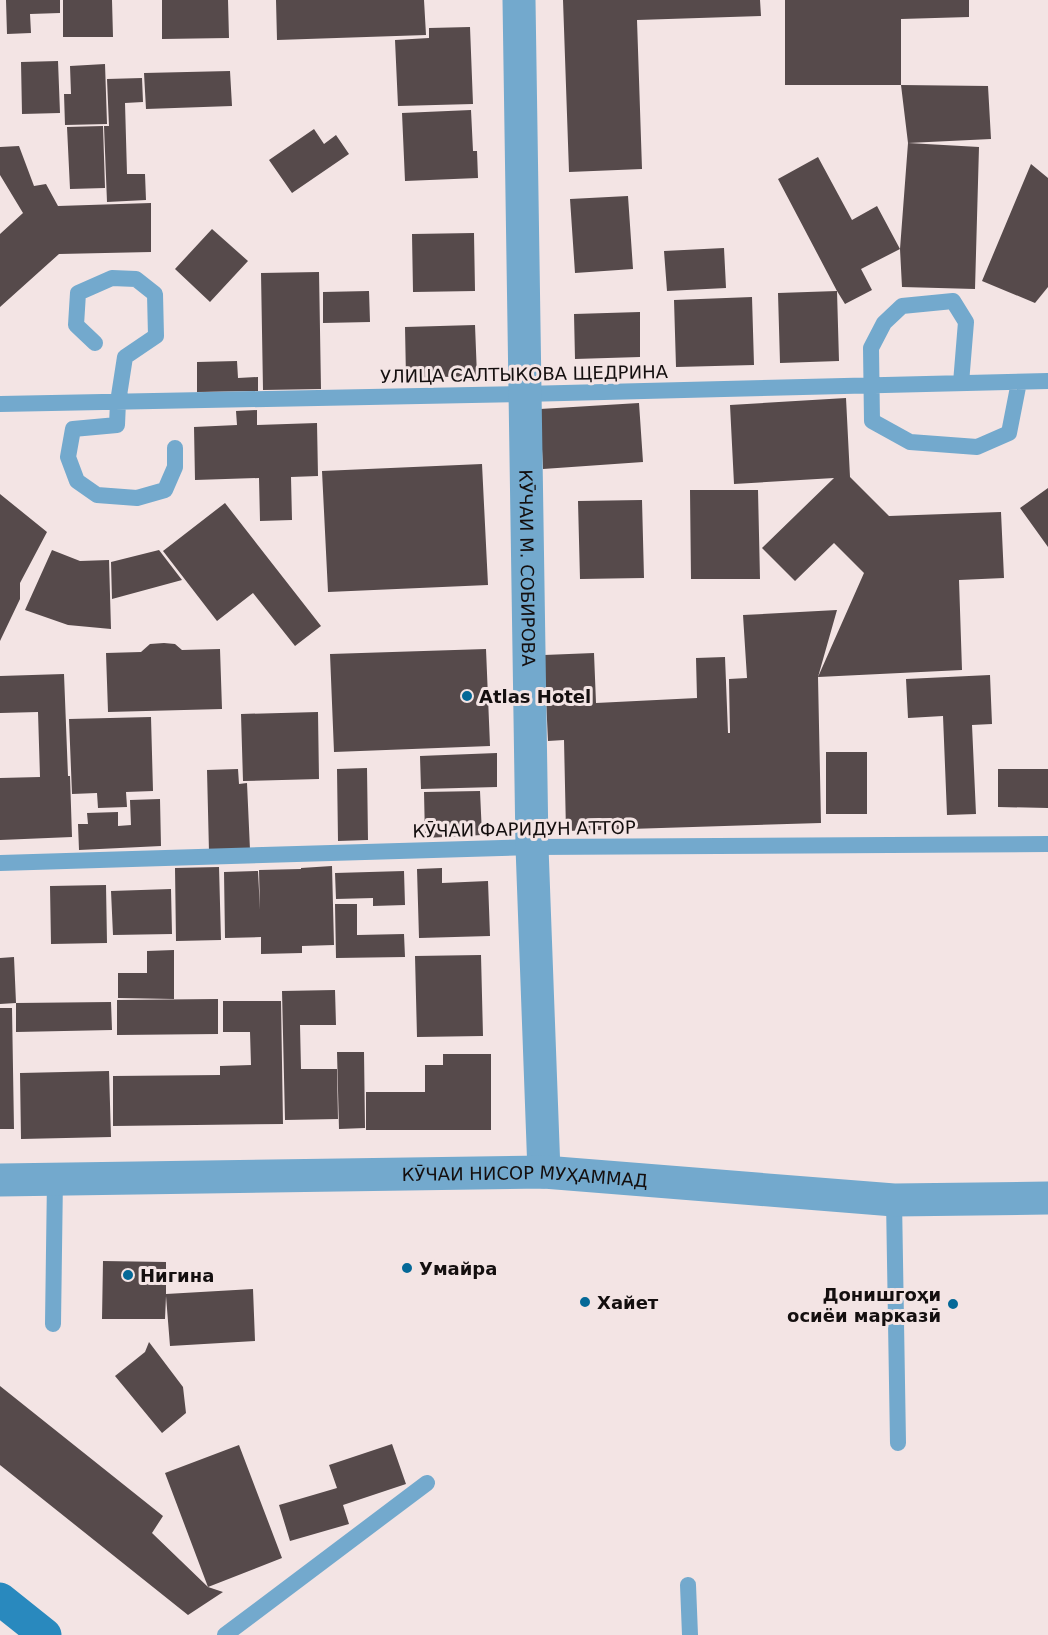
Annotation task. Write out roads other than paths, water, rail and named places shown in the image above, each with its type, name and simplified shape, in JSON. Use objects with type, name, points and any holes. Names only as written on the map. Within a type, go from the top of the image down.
[{"type":"main road","points":[[0,1599],[45,1635]]},
{"type":"street","name":"КӮЧАИ М. СОБИРОВА","points":[[519,0],[532,847],[544,1172]]},
{"type":"street","name":"КӮЧАИ НИСОР МУҲАММАД","points":[[0,1180],[544,1172],[894,1200],[1048,1198]]},
{"type":"lane","points":[[95,343],[76,325],[78,292],[112,278],[136,279],[155,294],[156,336],[125,357],[117,425],[73,429],[68,457],[77,481],[98,495],[137,498],[165,490],[175,467],[175,447]]},
{"type":"lane","points":[[961,383],[966,322],[953,301],[902,306],[884,323],[871,348],[872,422],[910,442],[977,447],[1009,433],[1019,382]]},
{"type":"lane","name":"УЛИЦА САЛТЫКОВА ЩЕДРИНА","points":[[0,404],[1048,381]]},
{"type":"lane","name":"КӮЧАИ ФАРИДУН АТТОР","points":[[0,863],[532,847],[1048,844]]},
{"type":"lane","points":[[53,1324],[54,1178]]},
{"type":"lane","points":[[894,1200],[898,1443]]},
{"type":"lane","points":[[225,1635],[427,1483]]},
{"type":"lane","points":[[688,1585],[690,1635]]},
{"type":"place","name":"Atlas Hotel","points":[[467,696]]},
{"type":"place","name":"Умайра","points":[[407,1268]]},
{"type":"place","name":"Нигина","points":[[128,1275]]},
{"type":"place","name":"Хайет","points":[[585,1302]]},
{"type":"place","name":"Донишгоҳи осиёи марказӣ","points":[[953,1304]]}]
